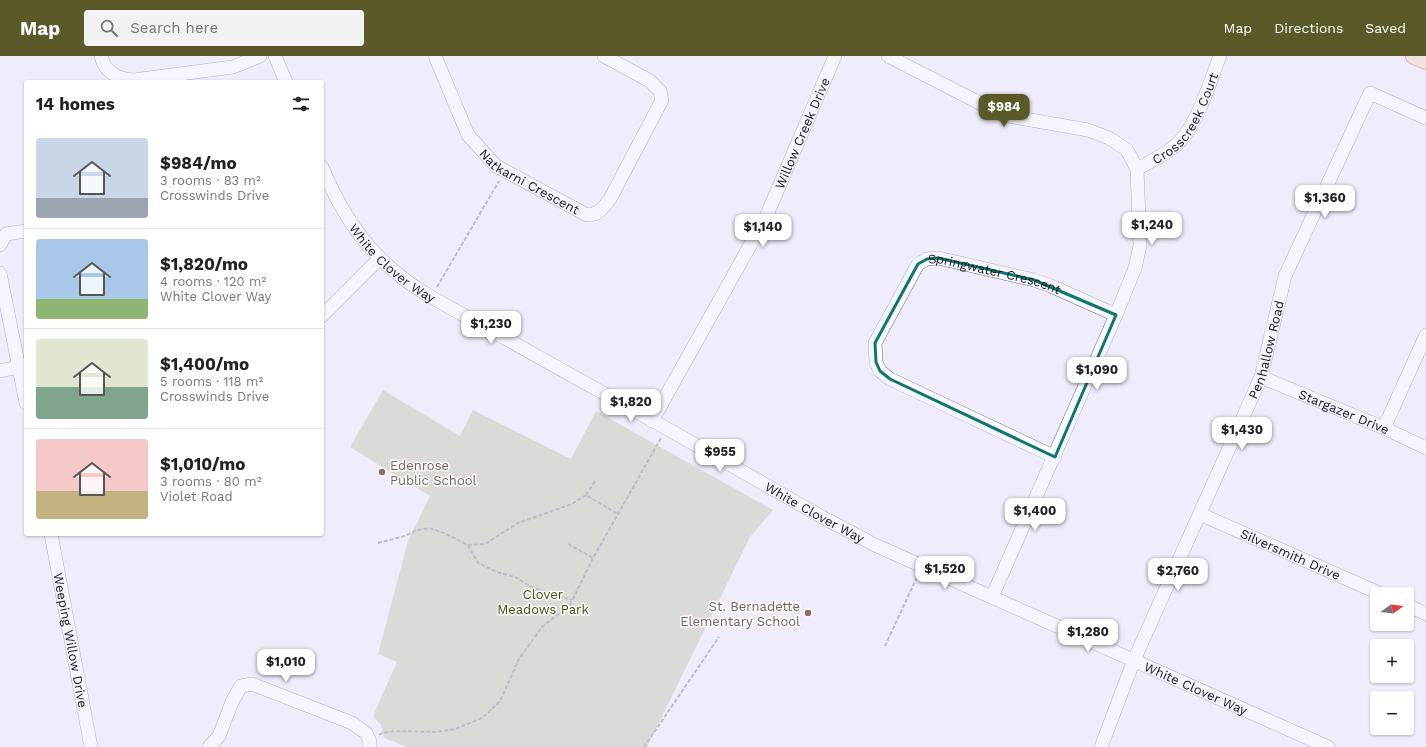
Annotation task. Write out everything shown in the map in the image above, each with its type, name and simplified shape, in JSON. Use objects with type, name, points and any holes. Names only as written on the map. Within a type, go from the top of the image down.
[{"type":"main road","points":[[1414,56],[1426,62]]},
{"type":"street","points":[[101,56],[103,62],[112,73],[122,79],[134,80],[233,67],[260,56]]},
{"type":"street","points":[[275,56],[285,80]]},
{"type":"street","name":"Natkarni Crescent","points":[[435,56],[468,136],[496,166],[587,215],[594,215],[603,209],[610,199],[662,100],[660,91],[650,81],[604,56]]},
{"type":"street","name":"Willow Creek Drive","points":[[652,421],[766,217],[835,56]]},
{"type":"street","points":[[888,56],[1003,115],[1088,130],[1109,138],[1128,150],[1137,168],[1140,246],[1135,268],[1116,315],[992,597]]},
{"type":"street","name":"Crosscreek Court","points":[[1137,168],[1164,153],[1181,140],[1194,122],[1220,56]]},
{"type":"street","name":"Penhallow Road","points":[[1101,747],[1134,660],[1261,377],[1285,276],[1370,93],[1426,118]]},
{"type":"street","name":"White Clover Way","points":[[324,171],[340,205],[368,246],[398,274],[431,297],[837,525],[922,566],[1328,747]]},
{"type":"street","points":[[0,245],[6,234],[24,231]]},
{"type":"street","points":[[324,314],[380,258]]},
{"type":"street","name":"Springwater Crescent","points":[[1054,456],[890,378],[880,371],[876,362],[875,343],[918,264],[927,259],[938,258],[1034,280],[1116,315]]},
{"type":"street","points":[[0,273],[23,368],[24,380]]},
{"type":"street","points":[[1384,428],[1426,335]]},
{"type":"street","points":[[0,371],[23,368]]},
{"type":"street","name":"Stargazer Drive","points":[[1261,377],[1384,428],[1426,448]]},
{"type":"street","name":"Silversmith Drive","points":[[1200,514],[1370,589]]},
{"type":"street","name":"Weeping Willow Drive","points":[[51,536],[91,747]]},
{"type":"street","points":[[1414,609],[1426,614]]},
{"type":"street","points":[[209,747],[219,736],[232,702],[241,686],[252,684],[352,723],[366,733],[369,745]]},
{"type":"path","points":[[431,297],[505,171]]},
{"type":"path","points":[[369,745],[382,734],[394,731],[436,732],[455,729],[482,718],[500,701],[519,659],[542,627],[570,605],[593,558],[666,428]]},
{"type":"path","points":[[378,543],[405,536],[417,530],[429,528],[444,533],[468,545],[485,544],[518,523],[545,512],[572,504],[586,495],[595,481]]},
{"type":"path","points":[[586,495],[618,514]]},
{"type":"path","points":[[568,544],[593,558]]},
{"type":"path","points":[[468,545],[478,563],[497,572],[515,577],[533,588],[572,600]]},
{"type":"path","points":[[885,646],[922,566]]},
{"type":"path","points":[[644,747],[719,637]]},
{"type":"highlighted area","points":[[938,258],[1034,280],[1116,315],[1055,457],[890,379],[880,371],[876,362],[875,343],[918,264],[927,259]]},
{"type":"green space","name":"Clover Meadows Park","points":[[383,390],[460,436],[473,410],[571,459],[596,411],[773,510],[750,537],[647,747],[407,747],[384,738],[381,725],[373,716],[397,662],[378,654],[408,541],[430,496],[350,447]]},
{"type":"place","name":"Edenrose Public School","points":[[382,472]]},
{"type":"place","name":"St. Bernadette Elementary School","points":[[808,613]]}]
